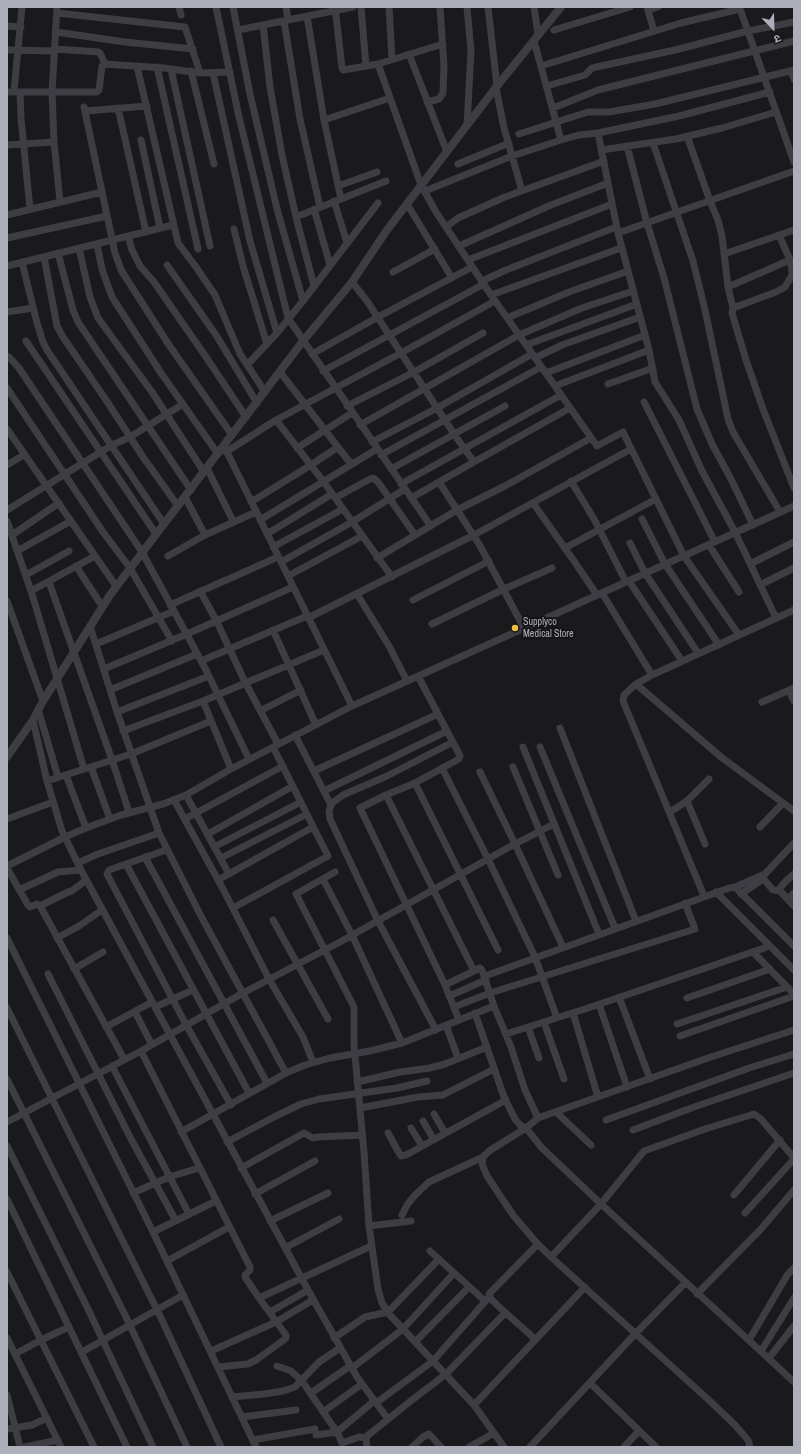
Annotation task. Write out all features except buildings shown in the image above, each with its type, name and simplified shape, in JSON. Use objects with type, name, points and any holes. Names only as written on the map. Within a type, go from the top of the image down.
[{"type":"street","points":[[22,7],[14,92],[21,118],[30,209]]},
{"type":"street","points":[[179,7],[181,15]]},
{"type":"street","points":[[216,7],[288,318],[430,525]]},
{"type":"street","points":[[233,7],[250,94],[277,209],[303,301]]},
{"type":"street","points":[[286,7],[286,20],[300,119],[317,208],[330,265]]},
{"type":"street","points":[[238,30],[335,9],[353,7]]},
{"type":"street","points":[[361,7],[366,66]]},
{"type":"street","points":[[389,7],[392,59]]},
{"type":"street","points":[[427,102],[440,99],[443,93],[443,44],[440,7]]},
{"type":"street","points":[[467,7],[471,50],[467,125]]},
{"type":"street","points":[[488,7],[496,87],[512,156],[522,191]]},
{"type":"street","points":[[534,7],[536,37],[541,66],[561,140]]},
{"type":"street","points":[[554,30],[630,7]]},
{"type":"street","points":[[654,31],[647,8],[658,7]]},
{"type":"street","points":[[7,757],[33,720],[38,709],[116,586],[205,470],[223,450],[232,435],[303,341],[352,282],[387,230],[407,204],[423,188],[447,152],[496,87],[560,8]]},
{"type":"street","points":[[541,66],[681,23],[744,8],[748,31],[794,162]]},
{"type":"street","points":[[335,9],[342,69],[344,70],[378,64],[443,44]]},
{"type":"street","points":[[60,202],[54,142],[52,92],[57,10],[185,27],[200,72]]},
{"type":"street","points":[[307,16],[324,120],[338,186],[338,200],[347,243]]},
{"type":"street","points":[[547,86],[585,75],[592,68],[675,50],[748,31],[794,22]]},
{"type":"street","points":[[262,25],[282,155],[314,286]]},
{"type":"street","points":[[7,26],[21,27]]},
{"type":"street","points":[[56,32],[125,42],[193,49]]},
{"type":"street","points":[[553,108],[598,90],[794,41]]},
{"type":"street","points":[[7,50],[99,52],[102,55],[104,64],[102,66],[98,91],[14,92]]},
{"type":"street","points":[[409,54],[447,152]]},
{"type":"street","points":[[104,64],[191,72],[230,72]]},
{"type":"street","points":[[378,64],[423,188],[446,227],[493,298],[596,446],[622,432],[684,556],[739,635]]},
{"type":"street","points":[[137,66],[178,243],[214,295],[240,354],[265,392]]},
{"type":"street","points":[[157,68],[198,248]]},
{"type":"street","points":[[171,69],[210,246]]},
{"type":"street","points":[[519,134],[588,112],[609,112],[655,104],[793,70],[794,79]]},
{"type":"street","points":[[191,72],[214,164]]},
{"type":"street","points":[[213,73],[250,241],[277,333]]},
{"type":"street","points":[[423,188],[512,156],[579,135],[598,133],[679,116],[770,92]]},
{"type":"street","points":[[324,120],[390,98]]},
{"type":"street","points":[[147,106],[85,109],[115,253],[121,270],[169,345],[232,435]]},
{"type":"street","points":[[118,108],[146,232]]},
{"type":"street","points":[[601,150],[687,136],[776,112]]},
{"type":"street","points":[[598,133],[617,230],[656,382],[679,420],[702,470],[736,532],[776,618]]},
{"type":"street","points":[[687,136],[718,220],[722,236],[728,286],[733,308],[732,313],[746,360],[762,409],[794,488]]},
{"type":"street","points":[[141,140],[160,228]]},
{"type":"street","points":[[7,145],[54,142]]},
{"type":"street","points":[[653,142],[696,275],[728,419],[733,432],[780,512]]},
{"type":"street","points":[[458,164],[509,143]]},
{"type":"street","points":[[627,146],[647,223],[664,278],[697,410],[712,444],[753,524]]},
{"type":"street","points":[[446,227],[458,218],[475,210],[604,161]]},
{"type":"street","points":[[323,371],[506,270],[617,230],[647,223],[794,171]]},
{"type":"street","points":[[338,186],[377,172]]},
{"type":"street","points":[[296,217],[386,181]]},
{"type":"street","points":[[459,246],[551,205],[608,183]]},
{"type":"street","points":[[7,215],[102,192]]},
{"type":"street","points":[[247,365],[277,333],[303,301],[378,203]]},
{"type":"street","points":[[407,204],[452,278]]},
{"type":"street","points":[[468,260],[612,204]]},
{"type":"street","points":[[7,238],[107,216]]},
{"type":"street","points":[[7,266],[173,225]]},
{"type":"street","points":[[234,229],[243,266],[266,344]]},
{"type":"street","points":[[724,254],[794,230]]},
{"type":"street","points":[[779,235],[790,260],[792,270],[792,275],[785,287]]},
{"type":"street","points":[[128,236],[132,250],[140,266],[154,282],[246,417]]},
{"type":"street","points":[[97,244],[102,269],[112,297],[183,404],[223,450],[280,559],[352,706]]},
{"type":"street","points":[[79,248],[90,297],[98,318],[152,392],[205,470],[233,521]]},
{"type":"street","points":[[223,450],[401,353],[493,298],[622,248]]},
{"type":"street","points":[[392,272],[435,249]]},
{"type":"street","points":[[58,253],[73,310],[78,322],[190,490]]},
{"type":"street","points":[[44,257],[57,326],[130,437],[178,506]]},
{"type":"street","points":[[728,286],[790,260]]},
{"type":"street","points":[[22,262],[33,308],[43,342],[47,350],[164,524]]},
{"type":"street","points":[[167,265],[216,335],[256,403]]},
{"type":"street","points":[[312,354],[472,267]]},
{"type":"street","points":[[507,318],[569,292],[628,270]]},
{"type":"street","points":[[352,282],[378,317],[454,434],[474,462]]},
{"type":"street","points":[[733,308],[794,284]]},
{"type":"street","points":[[360,425],[519,335],[582,308],[633,291]]},
{"type":"street","points":[[526,345],[637,304]]},
{"type":"street","points":[[7,312],[33,308]]},
{"type":"street","points":[[372,442],[534,356],[640,317]]},
{"type":"street","points":[[347,406],[414,372],[483,333]]},
{"type":"street","points":[[260,520],[351,464],[445,420],[544,370],[645,335]]},
{"type":"street","points":[[26,341],[156,534]]},
{"type":"street","points":[[555,386],[649,350]]},
{"type":"street","points":[[7,356],[19,368],[142,552],[209,676],[249,759]]},
{"type":"street","points":[[608,384],[652,368]]},
{"type":"street","points":[[280,372],[351,464]]},
{"type":"street","points":[[7,388],[130,568],[172,641]]},
{"type":"street","points":[[96,644],[159,618],[172,608],[200,591],[280,559],[352,522],[390,499],[403,487],[465,449],[561,395]]},
{"type":"street","points":[[644,402],[712,543],[739,592]]},
{"type":"street","points":[[7,510],[112,445],[130,437],[183,404]]},
{"type":"street","points":[[391,469],[505,406]]},
{"type":"street","points":[[411,498],[570,408]]},
{"type":"street","points":[[297,448],[352,413]]},
{"type":"street","points":[[276,420],[323,481],[392,577]]},
{"type":"street","points":[[8,434],[47,486],[116,586]]},
{"type":"street","points":[[377,558],[430,525],[505,486],[591,438]]},
{"type":"street","points":[[251,502],[338,447]]},
{"type":"street","points":[[201,661],[273,630],[308,617],[392,577],[474,535],[631,449]]},
{"type":"street","points":[[7,465],[24,455]]},
{"type":"street","points":[[267,534],[334,496],[373,478],[378,482],[415,535]]},
{"type":"street","points":[[439,482],[474,535],[524,628]]},
{"type":"street","points":[[571,482],[628,581],[682,661]]},
{"type":"street","points":[[185,497],[205,535]]},
{"type":"street","points":[[565,548],[656,500]]},
{"type":"street","points":[[12,535],[59,503]]},
{"type":"street","points":[[533,503],[599,594],[652,675]]},
{"type":"street","points":[[86,880],[72,891],[40,906],[37,904],[31,907],[28,905],[7,867],[65,837],[86,828],[129,812],[150,808],[186,795],[249,759],[352,706],[794,506]]},
{"type":"street","points":[[273,547],[343,509]]},
{"type":"street","points":[[168,556],[233,521],[256,512]]},
{"type":"street","points":[[642,519],[665,564],[719,644]]},
{"type":"street","points":[[7,521],[26,575],[87,768],[110,819]]},
{"type":"street","points":[[17,551],[71,521]]},
{"type":"street","points":[[288,576],[362,536]]},
{"type":"street","points":[[750,564],[794,542]]},
{"type":"street","points":[[630,543],[645,574],[698,653]]},
{"type":"street","points":[[26,575],[70,551]]},
{"type":"street","points":[[31,591],[95,556]]},
{"type":"street","points":[[413,600],[489,561]]},
{"type":"street","points":[[76,566],[102,606]]},
{"type":"street","points":[[432,624],[504,589],[552,568]]},
{"type":"street","points":[[760,585],[794,568]]},
{"type":"street","points":[[49,582],[129,812]]},
{"type":"street","points":[[104,669],[172,641],[216,620],[293,587]]},
{"type":"street","points":[[200,591],[216,620],[260,711],[283,766],[328,856],[233,908]]},
{"type":"street","points":[[357,594],[389,646],[407,681]]},
{"type":"street","points":[[7,601],[43,701]]},
{"type":"street","points":[[704,896],[624,701],[624,695],[636,684],[652,675],[794,610]]},
{"type":"street","points":[[90,626],[131,754],[166,850],[286,1073]]},
{"type":"street","points":[[273,630],[316,725]]},
{"type":"street","points":[[124,731],[203,701],[324,650]]},
{"type":"street","points":[[110,690],[197,654]]},
{"type":"street","points":[[117,712],[209,676]]},
{"type":"street","points":[[418,676],[460,756],[459,759],[415,783],[360,808],[445,985],[459,1020]]},
{"type":"street","points":[[636,684],[721,757],[794,811]]},
{"type":"street","points":[[260,711],[301,690]]},
{"type":"street","points":[[762,702],[791,690],[794,701]]},
{"type":"street","points":[[203,701],[231,769]]},
{"type":"street","points":[[38,709],[58,777]]},
{"type":"street","points":[[314,771],[438,714]]},
{"type":"street","points":[[33,720],[53,802],[65,837],[86,880],[334,1338],[362,1384],[388,1419]]},
{"type":"street","points":[[47,781],[131,754],[211,721]]},
{"type":"street","points":[[560,728],[636,921]]},
{"type":"street","points":[[324,791],[447,731]]},
{"type":"street","points":[[295,735],[331,805]]},
{"type":"street","points":[[436,1030],[378,921],[330,819],[330,810],[332,803],[343,795],[387,776],[453,742]]},
{"type":"street","points":[[523,747],[599,934]]},
{"type":"street","points":[[540,747],[616,928]]},
{"type":"street","points":[[185,819],[283,766]]},
{"type":"street","points":[[513,767],[558,875]]},
{"type":"street","points":[[442,768],[535,957],[557,1018]]},
{"type":"street","points":[[480,772],[563,947]]},
{"type":"street","points":[[66,775],[86,828]]},
{"type":"street","points":[[670,812],[687,801],[709,779]]},
{"type":"street","points":[[415,783],[498,950]]},
{"type":"street","points":[[208,834],[293,786]]},
{"type":"street","points":[[186,795],[229,874]]},
{"type":"street","points":[[386,796],[474,971]]},
{"type":"street","points":[[174,800],[233,908],[269,979],[303,1037],[313,1062]]},
{"type":"street","points":[[687,801],[705,844]]},
{"type":"street","points":[[7,819],[53,802]]},
{"type":"street","points":[[214,847],[301,802]]},
{"type":"street","points":[[760,827],[783,803]]},
{"type":"street","points":[[221,858],[307,814]]},
{"type":"street","points":[[7,1122],[141,1051],[269,979],[324,951],[460,874],[554,824]]},
{"type":"street","points":[[218,880],[313,826]]},
{"type":"street","points":[[78,863],[98,854],[159,833]]},
{"type":"street","points":[[741,894],[762,877],[794,843]]},
{"type":"street","points":[[166,850],[109,870],[108,876],[186,1025],[231,1104]]},
{"type":"street","points":[[145,857],[267,1083]]},
{"type":"street","points":[[126,864],[250,1093]]},
{"type":"street","points":[[20,890],[58,872],[82,870]]},
{"type":"street","points":[[335,872],[296,894],[354,1007],[354,1054],[359,1093],[369,1226],[378,1289],[382,1303],[403,1329],[474,1405],[504,1447]]},
{"type":"street","points":[[780,891],[780,888],[794,874]]},
{"type":"street","points":[[449,996],[485,978],[535,957],[704,896],[762,877]]},
{"type":"street","points":[[762,877],[773,890],[780,891],[794,906]]},
{"type":"street","points":[[323,879],[352,935],[402,1043]]},
{"type":"street","points":[[735,887],[794,946]]},
{"type":"street","points":[[716,892],[794,970]]},
{"type":"street","points":[[788,899],[794,893]]},
{"type":"street","points":[[454,1007],[490,993],[695,928],[685,903]]},
{"type":"street","points":[[40,906],[124,1059]]},
{"type":"street","points":[[57,938],[79,926],[102,910]]},
{"type":"street","points":[[273,920],[328,1019]]},
{"type":"street","points":[[7,938],[153,1232],[254,1444],[315,1432],[337,1432],[375,1402],[433,1361],[487,1299],[489,1294],[538,1244]]},
{"type":"street","points":[[506,1034],[573,1013],[770,946]]},
{"type":"street","points":[[74,969],[103,952]]},
{"type":"street","points":[[680,1036],[794,995],[753,952]]},
{"type":"street","points":[[445,985],[480,968],[482,970],[525,1090],[538,1118]]},
{"type":"street","points":[[687,998],[770,969]]},
{"type":"street","points":[[48,974],[98,1074],[176,1220]]},
{"type":"street","points":[[678,1024],[787,987]]},
{"type":"street","points":[[106,1027],[134,1012],[153,1004],[173,1000],[193,990]]},
{"type":"street","points":[[619,997],[650,1079]]},
{"type":"street","points":[[599,1004],[627,1087]]},
{"type":"street","points":[[181,1132],[267,1083],[286,1073],[313,1062],[402,1043],[494,1006]]},
{"type":"street","points":[[7,1008],[157,1310],[221,1447]]},
{"type":"street","points":[[134,1012],[152,1045]]},
{"type":"street","points":[[475,1013],[506,1100],[515,1119],[520,1125],[526,1128],[542,1148],[685,1283],[794,1382]]},
{"type":"street","points":[[573,1013],[598,1097]]},
{"type":"street","points":[[544,1022],[564,1079]]},
{"type":"street","points":[[446,1025],[458,1058]]},
{"type":"street","points":[[528,1027],[539,1058]]},
{"type":"street","points":[[402,1215],[415,1194],[429,1182],[483,1157],[489,1151],[526,1128],[538,1118],[708,1058],[794,1030]]},
{"type":"street","points":[[357,1082],[445,1064],[487,1047]]},
{"type":"street","points":[[141,1051],[250,1267],[250,1270],[245,1275],[246,1277],[259,1298],[286,1335],[281,1342],[248,1364],[218,1367]]},
{"type":"street","points":[[606,1120],[749,1068],[794,1054]]},
{"type":"street","points":[[112,1066],[190,1214]]},
{"type":"street","points":[[360,1108],[418,1097],[443,1095],[494,1069]]},
{"type":"street","points":[[633,1130],[694,1107],[794,1073]]},
{"type":"street","points":[[7,1079],[130,1325],[187,1447]]},
{"type":"street","points":[[227,1142],[301,1104],[319,1098],[397,1088],[428,1081]]},
{"type":"street","points":[[388,1133],[401,1156],[406,1155],[506,1100]]},
{"type":"street","points":[[556,1112],[591,1145]]},
{"type":"street","points":[[434,1114],[445,1133]]},
{"type":"street","points":[[551,1257],[601,1204],[644,1151],[705,1129],[754,1114],[761,1119],[794,1158],[745,1213]]},
{"type":"street","points":[[423,1121],[434,1140]]},
{"type":"street","points":[[411,1128],[422,1146]]},
{"type":"street","points":[[241,1168],[304,1133],[313,1138],[362,1135]]},
{"type":"street","points":[[734,1195],[780,1140]]},
{"type":"street","points":[[7,1146],[153,1447]]},
{"type":"street","points":[[483,1157],[482,1164],[487,1176],[513,1215],[538,1244],[735,1425],[748,1440],[750,1447]]},
{"type":"street","points":[[255,1194],[315,1161]]},
{"type":"street","points":[[133,1193],[156,1184],[170,1176],[199,1168]]},
{"type":"street","points":[[697,1294],[761,1229],[794,1190]]},
{"type":"street","points":[[270,1221],[328,1193]]},
{"type":"street","points":[[7,1199],[127,1447]]},
{"type":"street","points":[[153,1232],[216,1201]]},
{"type":"street","points":[[285,1248],[338,1219]]},
{"type":"street","points":[[369,1226],[411,1221]]},
{"type":"street","points":[[167,1261],[229,1227]]},
{"type":"street","points":[[259,1298],[371,1246]]},
{"type":"street","points":[[430,1251],[469,1287],[487,1299],[490,1298],[535,1339]]},
{"type":"street","points":[[334,1338],[365,1317],[388,1312],[439,1259]]},
{"type":"street","points":[[749,1340],[788,1274],[794,1268]]},
{"type":"street","points":[[7,1272],[94,1447]]},
{"type":"street","points":[[311,1393],[351,1367],[403,1329],[454,1273]]},
{"type":"street","points":[[530,1447],[636,1333],[685,1283]]},
{"type":"street","points":[[415,1342],[469,1287]]},
{"type":"street","points":[[474,1405],[585,1287]]},
{"type":"street","points":[[270,1312],[308,1290]]},
{"type":"street","points":[[82,1352],[183,1295]]},
{"type":"street","points":[[761,1351],[794,1298]]},
{"type":"street","points":[[210,1351],[276,1322],[313,1300]]},
{"type":"street","points":[[278,1366],[291,1371],[302,1381],[337,1432],[341,1442],[344,1443],[359,1437],[366,1438],[446,1374],[505,1313]]},
{"type":"street","points":[[768,1358],[794,1326]]},
{"type":"street","points":[[15,1354],[69,1327]]},
{"type":"street","points":[[7,1340],[60,1444],[25,1447]]},
{"type":"street","points":[[232,1397],[283,1391],[295,1387],[319,1362],[340,1348]]},
{"type":"street","points":[[590,1383],[656,1447]]},
{"type":"street","points":[[323,1412],[362,1384]]},
{"type":"street","points":[[7,1398],[20,1447]]},
{"type":"street","points":[[242,1417],[296,1410]]},
{"type":"street","points":[[7,1429],[32,1424],[47,1418]]},
{"type":"street","points":[[624,1447],[640,1431]]},
{"type":"street","points":[[469,1447],[494,1433]]},
{"type":"street","points":[[412,1447],[423,1437],[429,1434],[441,1447]]},
{"type":"street","points":[[366,1438],[367,1447]]},
{"type":"place","name":"Supplyco Medical Store","points":[[515,628]]}]
